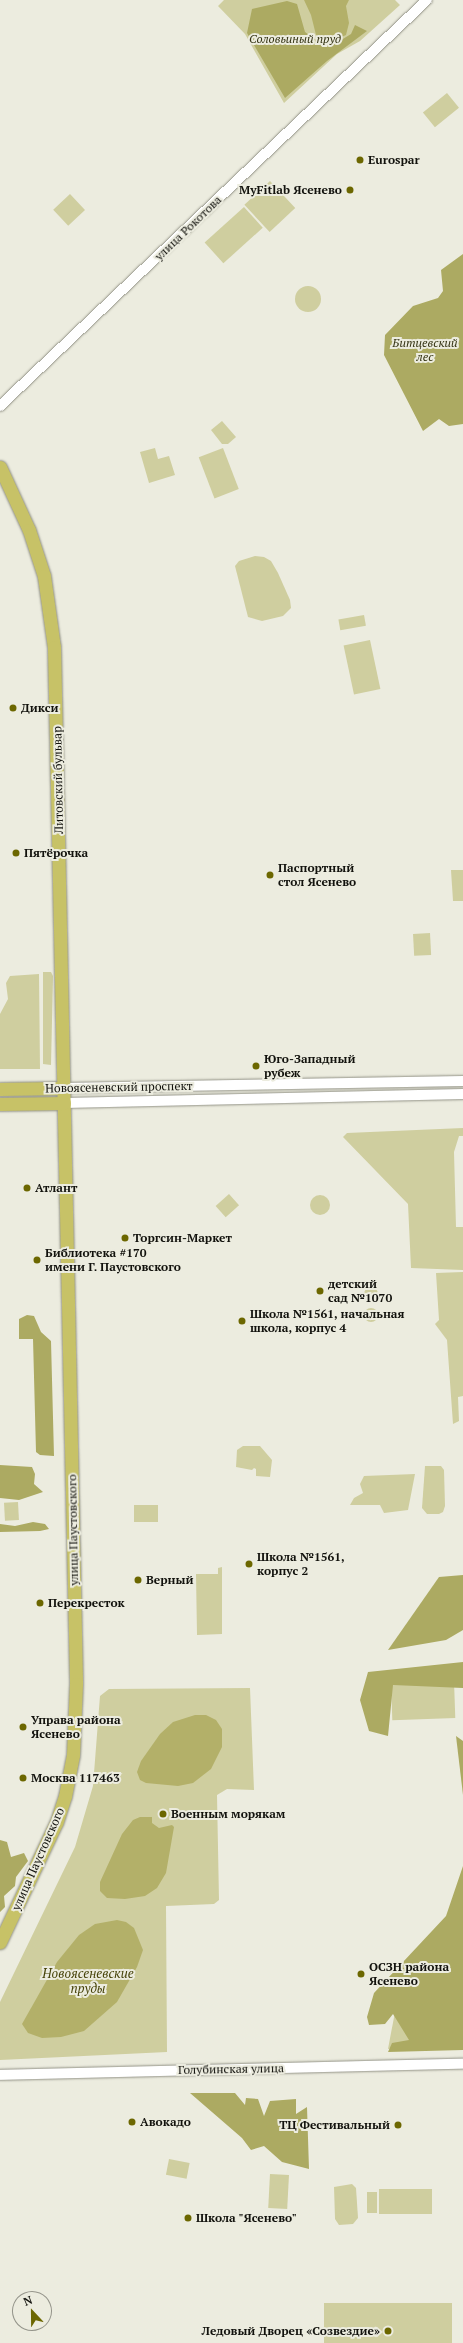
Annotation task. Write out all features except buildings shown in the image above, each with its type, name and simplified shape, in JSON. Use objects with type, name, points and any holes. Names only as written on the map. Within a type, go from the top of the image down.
[{"type":"main road","name":"Литовский бульвар","points":[[0,467],[32,538],[44,576],[52,625],[59,776],[64,1103]]},
{"type":"main road","name":"Новоясеневский проспект","points":[[0,1089],[63,1088]]},
{"type":"main road","name":"Новоясеневский проспект","points":[[0,1104],[64,1103]]},
{"type":"main road","name":"улица Паустовского","points":[[0,1942],[56,1823],[67,1788],[74,1743],[76,1676],[64,1103]]},
{"type":"street","name":"улица Рокотова","points":[[0,406],[427,0]]},
{"type":"street","name":"Новоясеневский проспект","points":[[63,1088],[463,1081]]},
{"type":"street","points":[[285,1085],[279,1091],[285,1098]]},
{"type":"street","points":[[238,1086],[244,1092],[238,1098]]},
{"type":"street","name":"Новоясеневский проспект","points":[[64,1103],[463,1094]]},
{"type":"street","name":"Голубинская улица","points":[[0,2075],[463,2064]]},
{"type":"green space","name":"Соловьиный пруд","points":[[224,0],[395,0],[400,5],[360,41],[337,54],[284,103],[245,34],[218,6]]},
{"type":"green space","points":[[287,1],[297,4],[305,32],[319,42],[338,42],[351,34],[355,25],[367,31],[327,61],[285,98],[247,33],[252,9]]},
{"type":"green space","points":[[447,93],[459,108],[435,127],[423,113]]},
{"type":"green space","points":[[270,181],[295,208],[270,232],[244,205]]},
{"type":"green space","points":[[70,194],[85,210],[68,226],[53,210]]},
{"type":"green space","points":[[244,207],[263,228],[223,263],[205,242]]},
{"type":"green space","name":"Битцевский лес","points":[[463,254],[463,424],[449,426],[439,419],[423,431],[384,355],[385,335],[413,306],[438,298],[443,291],[441,270]]},
{"type":"green space","points":[[308,286],[317,290],[321,299],[317,308],[308,312],[299,308],[295,299],[299,290]]},
{"type":"green space","points":[[222,421],[236,437],[228,444],[222,444],[211,430]]},
{"type":"green space","points":[[155,448],[158,459],[169,456],[175,475],[149,483],[140,452]]},
{"type":"green space","points":[[223,448],[239,489],[214,498],[199,457]]},
{"type":"green space","points":[[255,556],[264,557],[271,561],[278,573],[290,600],[291,608],[283,616],[262,621],[248,617],[235,566],[239,561]]},
{"type":"green space","points":[[364,615],[366,626],[340,630],[338,620]]},
{"type":"green space","points":[[370,640],[380,689],[354,695],[344,646]]},
{"type":"green space","points":[[451,870],[463,870],[463,901],[453,901]]},
{"type":"green space","points":[[430,933],[431,955],[414,956],[413,934]]},
{"type":"green space","points":[[43,972],[51,972],[53,976],[51,1065],[43,1064]]},
{"type":"green space","points":[[39,974],[40,1069],[0,1069],[0,1014],[8,999],[6,983],[10,976]]},
{"type":"green space","points":[[463,1128],[463,1136],[459,1136],[454,1152],[456,1227],[463,1227],[463,1270],[411,1268],[408,1204],[343,1137],[347,1133]]},
{"type":"green space","points":[[229,1194],[239,1205],[226,1217],[216,1206]]},
{"type":"green space","points":[[320,1195],[327,1198],[330,1205],[327,1212],[320,1215],[313,1212],[310,1205],[313,1198]]},
{"type":"green space","points":[[463,1272],[463,1396],[458,1397],[459,1421],[453,1424],[447,1340],[435,1324],[439,1320],[436,1273]]},
{"type":"green space","points":[[368,1287],[374,1287],[378,1291],[378,1297],[374,1301],[368,1301],[364,1297],[364,1291]]},
{"type":"green space","points":[[368,1308],[374,1308],[378,1312],[378,1318],[374,1322],[368,1322],[364,1318],[364,1312]]},
{"type":"green space","points":[[27,1315],[34,1316],[41,1332],[51,1341],[54,1456],[40,1455],[36,1452],[33,1339],[19,1339],[19,1319]]},
{"type":"green space","points":[[243,1446],[260,1446],[272,1460],[270,1477],[256,1476],[256,1469],[254,1468],[252,1470],[236,1467],[237,1450]]},
{"type":"green space","points":[[0,1465],[32,1467],[35,1474],[34,1484],[43,1492],[19,1500],[0,1498]]},
{"type":"green space","points":[[425,1466],[441,1466],[444,1470],[445,1506],[443,1512],[439,1514],[427,1514],[422,1508]]},
{"type":"green space","points":[[415,1474],[408,1510],[384,1513],[380,1505],[350,1505],[354,1498],[363,1493],[360,1484],[364,1476]]},
{"type":"green space","points":[[18,1502],[19,1520],[5,1521],[4,1503]]},
{"type":"green space","points":[[134,1505],[158,1505],[158,1522],[134,1522]]},
{"type":"green space","points":[[33,1522],[45,1524],[49,1529],[40,1531],[0,1532],[0,1524],[15,1526]]},
{"type":"green space","points":[[222,1567],[222,1634],[197,1635],[196,1574],[218,1574],[218,1568]]},
{"type":"green space","points":[[463,1575],[463,1630],[446,1640],[388,1650],[439,1577]]},
{"type":"green space","points":[[463,1662],[463,1688],[393,1685],[388,1736],[369,1731],[360,1700],[368,1672]]},
{"type":"green space","points":[[454,1681],[455,1718],[392,1720],[391,1683]]},
{"type":"green space","points":[[250,1688],[254,1790],[227,1789],[217,1795],[219,1900],[214,1904],[166,1906],[167,2052],[0,2060],[0,2002],[75,1847],[93,1786],[100,1696],[109,1689]]},
{"type":"green space","points":[[456,1736],[463,1741],[463,1795]]},
{"type":"green space","points":[[0,1840],[7,1842],[11,1857],[24,1853],[28,1861],[16,1877],[15,1886],[4,1896],[5,1907],[0,1912]]},
{"type":"green space","points":[[463,1866],[463,2050],[388,2052],[392,2043],[409,2040],[393,2014],[385,2024],[369,2025],[367,2017],[374,1993],[446,1916]]},
{"type":"green space","points":[[395,2012],[419,2044],[388,2049]]},
{"type":"green space","points":[[190,2093],[235,2093],[245,2105],[246,2098],[258,2099],[264,2116],[270,2101],[296,2099],[296,2114],[307,2107],[309,2169],[282,2162],[264,2146],[251,2150],[242,2138]]},
{"type":"green space","points":[[169,2159],[190,2163],[187,2179],[166,2175]]},
{"type":"green space","points":[[270,2174],[289,2175],[287,2209],[268,2208]]},
{"type":"green space","points":[[352,2184],[356,2188],[358,2218],[353,2224],[339,2225],[335,2219],[334,2187]]},
{"type":"green space","points":[[379,2189],[432,2189],[432,2214],[379,2214]]},
{"type":"green space","points":[[367,2192],[377,2192],[377,2213],[367,2213]]},
{"type":"green space","name":"Ледовый Дворец «Созвездие»","points":[[324,2303],[452,2303],[452,2343],[324,2343]]},
{"type":"water","points":[[304,0],[349,0],[346,6],[349,23],[346,35],[337,39],[325,39],[316,35],[311,15]]},
{"type":"water","points":[[195,1715],[206,1715],[216,1720],[222,1729],[222,1747],[211,1769],[193,1783],[178,1786],[146,1783],[140,1780],[137,1772],[141,1761],[160,1734],[173,1722]]},
{"type":"water","points":[[140,1817],[152,1817],[152,1823],[159,1828],[172,1825],[174,1827],[166,1873],[157,1888],[145,1896],[125,1899],[107,1898],[100,1891],[100,1882],[122,1834],[133,1820]]},
{"type":"water","name":"Новоясеневские пруды","points":[[117,1920],[126,1922],[134,1928],[143,1950],[137,1967],[117,2002],[84,2031],[61,2037],[42,2038],[28,2033],[22,2024],[57,1962],[79,1935],[95,1924]]},
{"type":"place","name":"Eurospar","points":[[360,160]]},
{"type":"place","name":"MyFitlab Ясенево","points":[[350,190]]},
{"type":"place","name":"Дикси","points":[[13,708]]},
{"type":"place","name":"Пятёрочка","points":[[16,853]]},
{"type":"place","name":"Паспортный стол Ясенево","points":[[270,875]]},
{"type":"place","name":"Юго-Западный рубеж","points":[[256,1066]]},
{"type":"place","name":"Атлант","points":[[27,1188]]},
{"type":"place","name":"Торгсин-Маркет","points":[[125,1238]]},
{"type":"place","name":"Библиотека #170 имени Г. Паустовского","points":[[37,1260]]},
{"type":"place","name":"детский сад №1070","points":[[320,1291]]},
{"type":"place","name":"Школа №1561, начальная школа, корпус 4","points":[[242,1321]]},
{"type":"place","name":"Школа №1561, корпус 2","points":[[249,1564]]},
{"type":"place","name":"Верный","points":[[138,1580]]},
{"type":"place","name":"Перекресток","points":[[40,1603]]},
{"type":"place","name":"Управа района Ясенево","points":[[23,1727]]},
{"type":"place","name":"Москва 117463","points":[[23,1778]]},
{"type":"place","name":"Военным морякам","points":[[163,1814]]},
{"type":"place","name":"ОСЗН района Ясенево","points":[[361,1974]]},
{"type":"place","name":"Авокадо","points":[[132,2122]]},
{"type":"place","name":"ТЦ Фестивальный","points":[[398,2125]]},
{"type":"place","name":"Школа \"Ясенево\"","points":[[188,2218]]},
{"type":"place","name":"Ледовый Дворец «Созвездие»","points":[[388,2331]]}]
